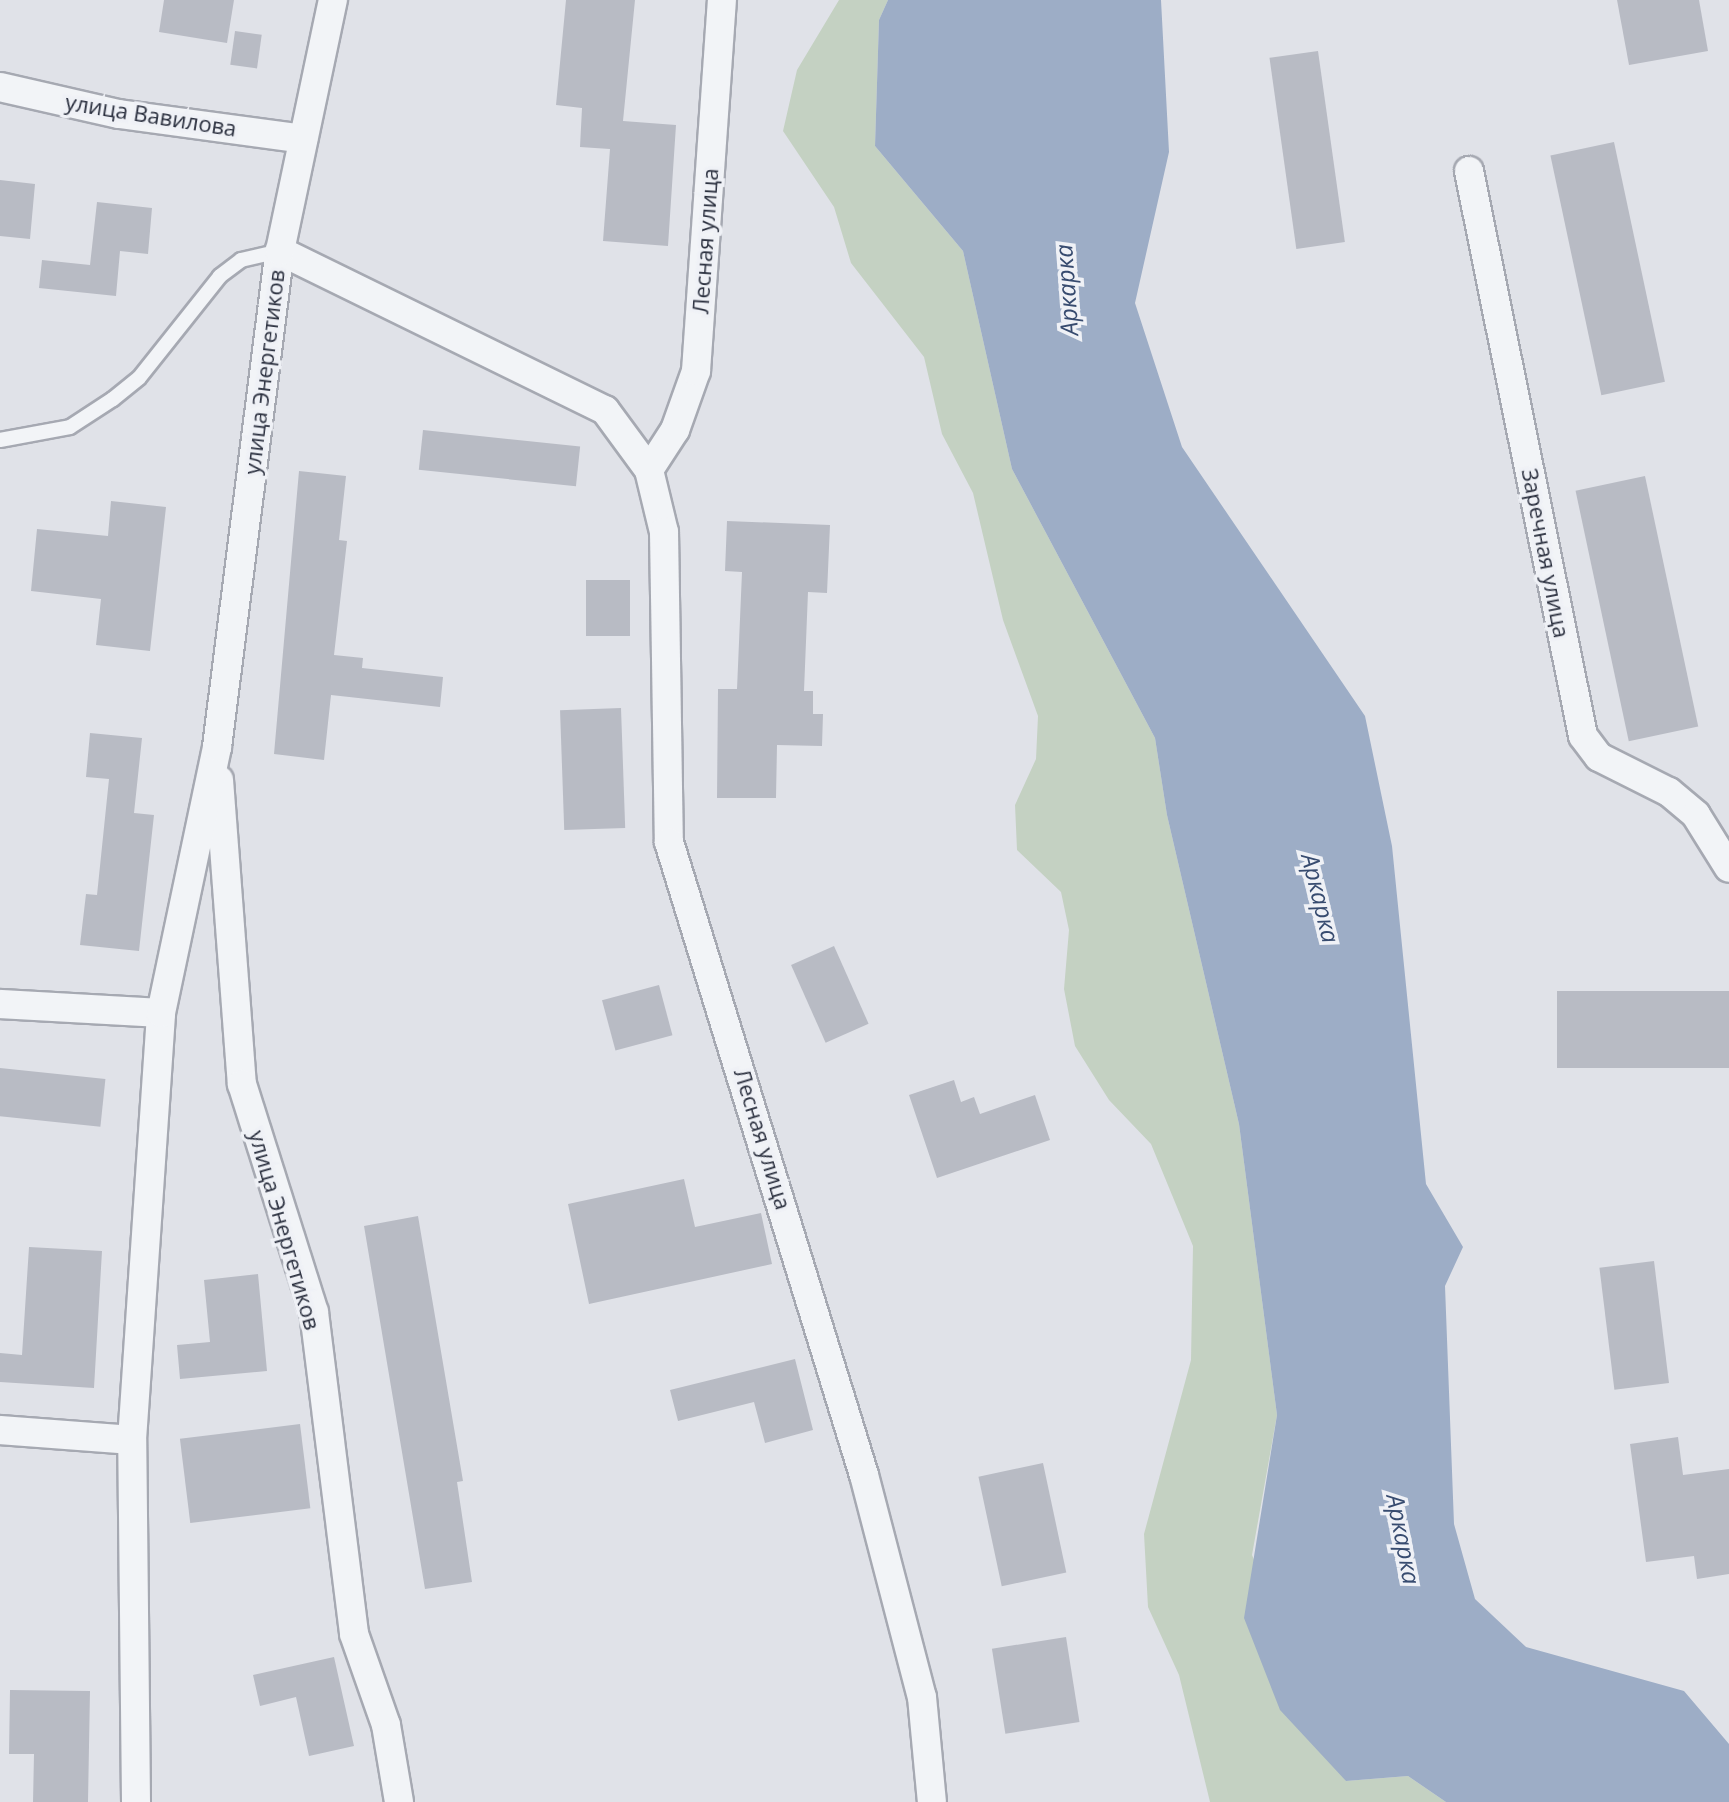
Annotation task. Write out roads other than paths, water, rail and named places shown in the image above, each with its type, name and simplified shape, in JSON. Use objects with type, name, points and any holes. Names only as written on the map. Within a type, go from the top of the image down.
[{"type":"street","name":"улица Энергетиков","points":[[136,1802],[132,1440],[161,1013],[217,747],[280,251],[333,0]]},
{"type":"street","name":"Лесная улица","points":[[649,470],[675,430],[696,371],[722,0]]},
{"type":"street","name":"улица Вавилова","points":[[0,87],[119,114],[303,139]]},
{"type":"street","name":"Заречная улица","points":[[1469,171],[1583,736],[1599,757],[1669,792],[1696,815],[1729,868]]},
{"type":"street","name":"Лесная улица","points":[[280,251],[605,410],[649,470],[664,532],[669,842],[864,1475],[922,1697],[932,1802]]},
{"type":"street","name":"улица Энергетиков","points":[[217,747],[242,1084],[314,1312],[354,1634],[386,1725],[399,1802]]},
{"type":"street","points":[[0,1004],[161,1013]]},
{"type":"street","points":[[0,1430],[132,1440]]},
{"type":"lane","points":[[0,440],[70,427],[113,399],[139,378],[220,276],[241,260],[280,251]]},
{"type":"water","name":"Аркарка","points":[[888,0],[1161,0],[1169,152],[1135,303],[1182,447],[1365,716],[1392,846],[1426,1184],[1463,1247],[1445,1286],[1454,1524],[1475,1599],[1526,1647],[1684,1691],[1729,1744],[1729,1802],[1446,1802],[1408,1776],[1346,1781],[1280,1710],[1244,1618],[1277,1415],[1239,1124],[1167,815],[1155,738],[1012,469],[963,251],[875,146],[879,20]]}]
